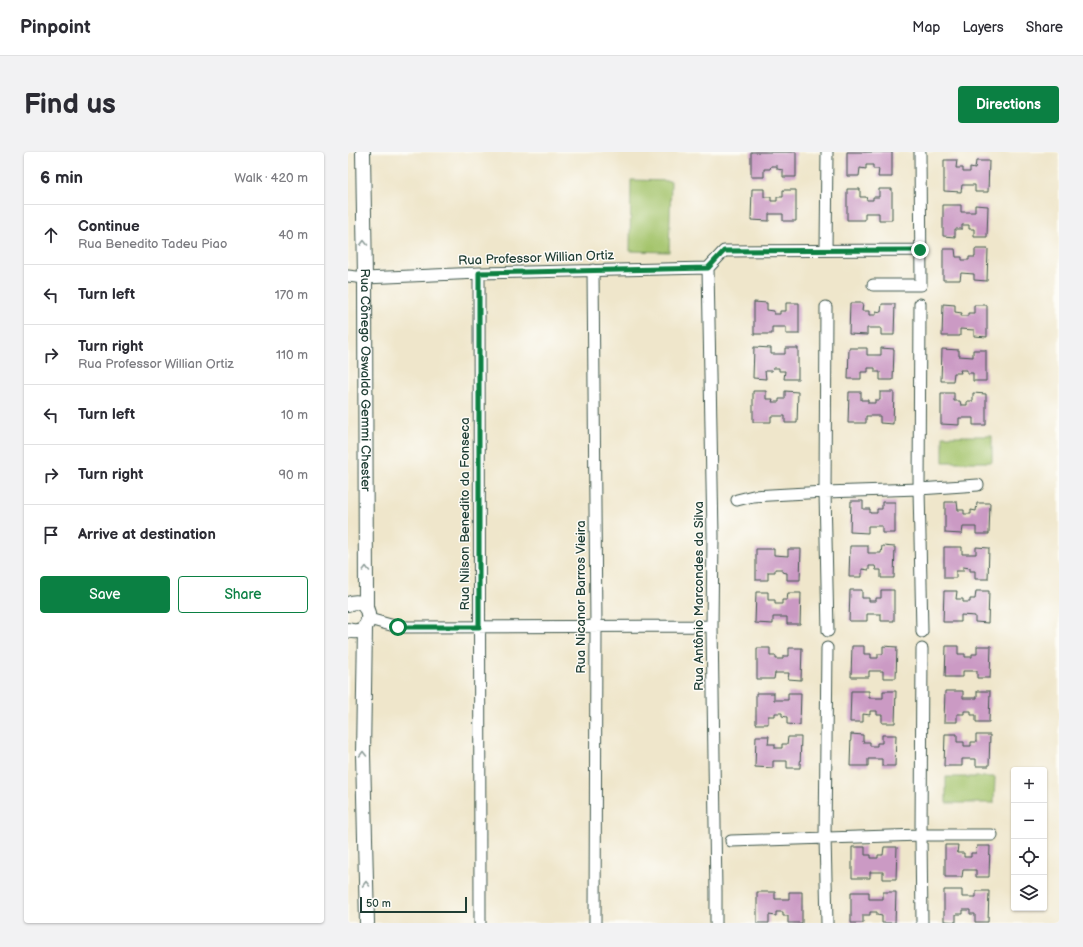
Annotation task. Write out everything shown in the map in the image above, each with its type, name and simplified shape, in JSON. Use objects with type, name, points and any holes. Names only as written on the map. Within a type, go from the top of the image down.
[{"type":"street","name":"Rua Cônego Oswaldo Gemmi Chester","points":[[363,152],[367,618],[363,754],[367,923]]},
{"type":"street","points":[[826,250],[827,152]]},
{"type":"street","points":[[873,285],[921,285],[920,152]]},
{"type":"street","points":[[708,268],[724,251],[920,250]]},
{"type":"street","name":"Rua Professor Willian Ortiz","points":[[348,276],[365,278],[479,273],[708,268]]},
{"type":"street","name":"Rua Antônio Marcondes da Silva","points":[[708,268],[713,536],[712,626],[716,923]]},
{"type":"street","name":"Rua Nicanor Barros Vieira","points":[[593,270],[596,626],[595,923]]},
{"type":"street","name":"Rua Nilson Benedito da Fonseca","points":[[479,273],[480,923]]},
{"type":"street","points":[[920,304],[919,489],[922,632]]},
{"type":"street","points":[[826,307],[828,631]]},
{"type":"street","points":[[737,500],[753,496],[919,489],[978,484]]},
{"type":"street","points":[[348,604],[356,602],[360,603],[367,618],[398,627],[712,626]]},
{"type":"street","points":[[348,630],[357,631],[367,618]]},
{"type":"street","points":[[827,648],[825,837],[827,923]]},
{"type":"street","points":[[922,649],[922,923]]},
{"type":"street","points":[[731,841],[921,834],[992,835]]},
{"type":"green space","points":[[631,180],[671,181],[669,252],[630,251]]},
{"type":"green space","points":[[943,436],[992,436],[992,462],[943,462]]},
{"type":"green space","points":[[946,777],[995,777],[994,803],[946,803]]},
{"type":"building","points":[[751,152],[796,152],[796,177],[783,177],[783,170],[777,169],[777,166],[771,166],[770,169],[764,169],[764,177],[751,177]]},
{"type":"building","points":[[847,152],[892,152],[892,177],[878,177],[879,169],[873,169],[873,165],[866,165],[866,169],[860,168],[859,176],[847,176]]},
{"type":"building","points":[[944,160],[957,160],[956,168],[963,168],[963,172],[970,172],[970,168],[975,169],[976,161],[989,161],[988,192],[975,192],[975,185],[962,185],[961,192],[944,191]]},
{"type":"building","points":[[752,189],[764,189],[764,197],[771,197],[771,201],[777,201],[777,197],[783,197],[783,190],[796,190],[796,221],[783,221],[783,214],[769,214],[769,221],[751,220]]},
{"type":"building","points":[[847,189],[860,189],[860,197],[866,197],[867,200],[873,200],[873,197],[879,197],[879,189],[892,189],[892,220],[879,220],[879,213],[865,213],[865,220],[847,220]]},
{"type":"building","points":[[943,205],[961,205],[961,212],[975,212],[975,205],[988,206],[987,237],[974,237],[974,229],[969,229],[969,225],[962,225],[962,229],[955,229],[955,237],[943,236]]},
{"type":"building","points":[[943,249],[955,249],[956,257],[962,257],[962,260],[969,260],[969,257],[975,257],[975,249],[988,249],[987,281],[974,280],[974,274],[961,273],[960,280],[943,280]]},
{"type":"building","points":[[754,302],[767,303],[767,310],[774,311],[774,314],[780,314],[780,311],[786,311],[786,303],[799,303],[799,334],[786,334],[786,327],[772,327],[772,334],[754,334]]},
{"type":"building","points":[[850,303],[863,303],[862,311],[869,311],[869,315],[876,315],[876,311],[881,312],[882,304],[895,304],[894,335],[881,335],[881,328],[867,328],[867,335],[849,334]]},
{"type":"building","points":[[943,304],[955,305],[955,312],[962,313],[961,316],[968,316],[968,313],[974,313],[974,305],[987,305],[987,337],[974,336],[974,330],[960,329],[960,336],[942,336]]},
{"type":"building","points":[[754,347],[771,348],[771,354],[785,354],[785,348],[798,348],[798,379],[784,379],[785,371],[779,371],[779,368],[773,368],[772,371],[765,371],[766,379],[753,378]]},
{"type":"building","points":[[849,348],[867,348],[867,355],[881,355],[881,348],[894,349],[893,380],[880,380],[880,372],[875,372],[875,368],[868,368],[868,372],[861,372],[861,379],[848,379]]},
{"type":"building","points":[[942,349],[959,350],[959,356],[973,357],[973,350],[986,350],[986,381],[973,381],[973,373],[967,373],[967,370],[960,370],[961,373],[954,373],[953,381],[941,381]]},
{"type":"building","points":[[753,391],[766,391],[766,399],[773,399],[772,402],[779,402],[779,399],[785,399],[785,391],[798,392],[797,423],[785,423],[785,416],[771,416],[771,422],[753,422]]},
{"type":"building","points":[[849,392],[861,392],[861,400],[868,400],[868,403],[875,403],[875,400],[880,400],[880,392],[894,392],[893,424],[880,423],[880,416],[866,416],[866,423],[848,423]]},
{"type":"building","points":[[941,393],[954,393],[954,401],[960,401],[961,405],[967,405],[967,401],[973,401],[973,393],[986,394],[986,425],[973,425],[973,418],[959,418],[959,425],[941,424]]},
{"type":"building","points":[[851,501],[863,501],[863,509],[870,509],[870,513],[877,513],[877,509],[882,509],[882,502],[895,502],[895,533],[882,533],[882,526],[868,526],[868,533],[850,532]]},
{"type":"building","points":[[945,502],[957,502],[958,510],[964,510],[964,514],[971,514],[971,510],[976,511],[977,503],[990,503],[989,534],[976,534],[976,527],[963,527],[962,534],[945,533]]},
{"type":"building","points":[[850,546],[868,546],[868,553],[881,553],[882,546],[895,547],[894,578],[881,578],[881,570],[876,570],[875,566],[869,566],[869,570],[862,569],[862,577],[849,577]]},
{"type":"building","points":[[944,547],[962,547],[962,554],[976,554],[976,547],[989,548],[988,579],[975,579],[975,571],[970,571],[970,568],[963,567],[963,571],[956,571],[956,578],[944,578]]},
{"type":"building","points":[[756,549],[774,549],[774,555],[788,556],[788,549],[801,549],[800,580],[787,580],[787,573],[782,572],[782,569],[775,569],[775,572],[768,572],[768,580],[756,580]]},
{"type":"building","points":[[850,590],[862,590],[862,598],[869,598],[869,601],[876,601],[876,598],[881,598],[881,590],[894,590],[894,621],[881,621],[881,614],[867,614],[867,621],[849,621]]},
{"type":"building","points":[[944,591],[957,591],[956,599],[963,599],[963,602],[970,602],[970,599],[975,599],[976,591],[989,591],[988,623],[975,622],[975,616],[961,615],[961,622],[943,622]]},
{"type":"building","points":[[756,592],[768,592],[768,600],[775,600],[775,604],[782,604],[782,600],[787,600],[788,593],[801,593],[800,624],[787,624],[787,617],[773,617],[773,624],[755,623]]},
{"type":"building","points":[[852,646],[864,646],[864,654],[871,654],[871,658],[878,658],[878,654],[883,654],[883,646],[897,647],[896,678],[883,678],[883,671],[869,671],[869,677],[851,677]]},
{"type":"building","points":[[946,646],[958,646],[958,654],[965,654],[965,657],[972,657],[972,654],[977,654],[977,646],[991,646],[990,678],[977,678],[977,671],[963,671],[963,677],[945,677]]},
{"type":"building","points":[[757,648],[770,648],[770,656],[776,656],[776,659],[783,659],[783,656],[789,656],[789,648],[802,648],[801,680],[788,679],[789,673],[775,673],[774,679],[757,679]]},
{"type":"building","points":[[851,691],[869,691],[869,698],[883,698],[883,691],[896,691],[895,723],[882,723],[882,715],[877,715],[877,711],[870,711],[870,715],[863,714],[863,722],[850,722]]},
{"type":"building","points":[[945,691],[963,691],[963,698],[977,698],[977,691],[990,691],[989,722],[976,722],[976,715],[971,715],[971,711],[964,711],[964,714],[957,714],[957,722],[944,722]]},
{"type":"building","points":[[756,693],[774,693],[774,700],[788,700],[788,693],[801,693],[800,725],[787,724],[787,717],[782,716],[782,713],[775,713],[775,716],[768,716],[768,724],[756,724]]},
{"type":"building","points":[[851,734],[863,735],[863,742],[870,742],[870,746],[877,746],[877,743],[882,743],[882,735],[896,735],[895,766],[882,766],[882,759],[868,759],[868,766],[850,766]]},
{"type":"building","points":[[945,734],[957,734],[957,742],[964,742],[964,746],[971,746],[971,742],[976,742],[976,735],[990,735],[989,766],[976,766],[976,759],[962,759],[962,766],[944,766]]},
{"type":"building","points":[[756,736],[769,736],[768,744],[775,744],[775,748],[782,748],[782,744],[787,744],[788,737],[801,737],[800,768],[787,768],[787,761],[773,761],[773,768],[755,767]]},
{"type":"building","points":[[945,845],[958,845],[957,853],[964,853],[964,857],[971,857],[971,853],[976,853],[977,846],[990,846],[989,877],[976,877],[976,870],[963,870],[962,877],[945,877]]},
{"type":"building","points":[[852,847],[865,847],[865,855],[871,855],[871,858],[878,858],[878,855],[883,855],[884,847],[897,847],[896,879],[883,879],[883,872],[870,872],[870,878],[852,878]]},
{"type":"building","points":[[944,890],[962,890],[962,897],[976,897],[976,891],[989,891],[988,922],[975,922],[975,914],[970,914],[970,910],[963,910],[963,914],[956,914],[956,922],[944,921]]},
{"type":"building","points":[[757,892],[775,892],[775,899],[789,899],[789,892],[802,892],[802,923],[788,923],[788,916],[783,916],[783,912],[776,912],[776,916],[769,915],[769,923],[757,923]]},
{"type":"building","points":[[851,892],[869,892],[869,899],[883,899],[883,892],[896,892],[895,923],[882,923],[882,916],[877,915],[877,912],[870,912],[870,915],[863,915],[863,923],[851,923]]},
{"type":"route","points":[[398,627],[479,627],[479,273],[708,268],[724,251],[920,250]]}]
